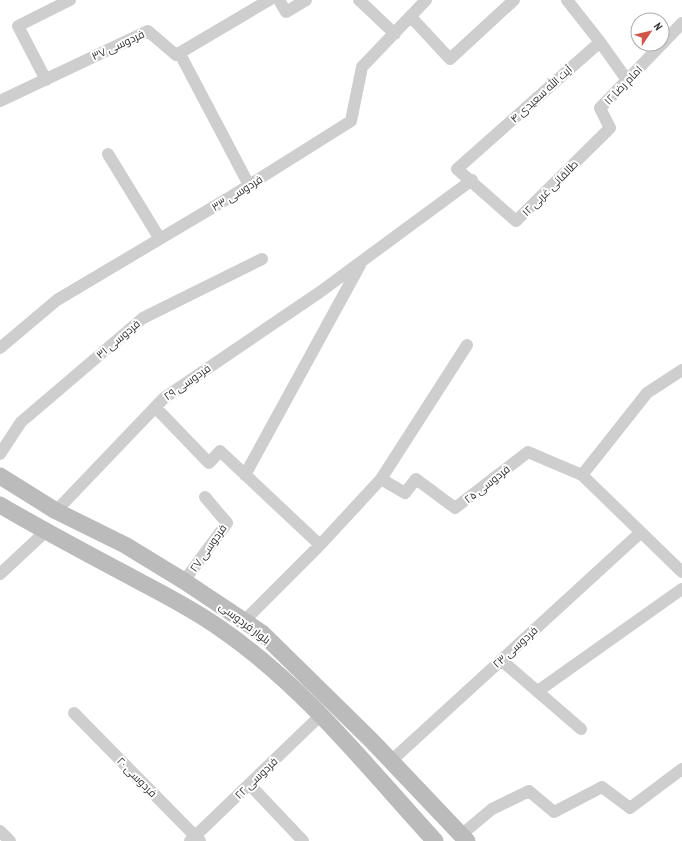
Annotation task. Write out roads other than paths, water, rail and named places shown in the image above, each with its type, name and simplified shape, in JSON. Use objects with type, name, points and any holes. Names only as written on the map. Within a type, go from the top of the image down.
[{"type":"main road","name":"بلوار فردوسی","points":[[0,476],[56,511],[125,545],[245,620],[262,633],[390,761],[464,838]]},
{"type":"main road","name":"بلوار فردوسی","points":[[0,505],[45,532],[181,604],[222,629],[278,674],[321,715],[435,841]]},
{"type":"street","points":[[46,80],[18,26],[70,0]]},
{"type":"street","points":[[249,185],[180,54],[269,0]]},
{"type":"street","points":[[280,0],[286,12],[306,0]]},
{"type":"street","points":[[359,0],[395,34]]},
{"type":"street","name":"فردوسی ۳۳","points":[[0,348],[57,300],[249,185],[352,121],[362,67],[426,0]]},
{"type":"street","points":[[411,16],[450,59],[514,0]]},
{"type":"street","points":[[567,0],[627,80]]},
{"type":"street","name":"امام رضا ۱۲","points":[[670,36],[682,23]]},
{"type":"street","name":"فردوسی ۳۷","points":[[0,101],[148,31],[176,55],[180,54]]},
{"type":"street","name":"آیت الله سعیدی ۴","points":[[472,180],[457,169],[600,42]]},
{"type":"street","name":"امام رضا ۱۲","points":[[600,108],[654,52]]},
{"type":"street","name":"طالقانی غربی ۱۲","points":[[472,180],[516,221],[610,128],[600,108]]},
{"type":"street","points":[[108,154],[160,239]]},
{"type":"street","name":"فردوسی ۲۹","points":[[56,511],[164,398],[320,292],[472,180]]},
{"type":"street","name":"فردوسی ۳۱","points":[[0,454],[21,422],[143,318],[262,259]]},
{"type":"street","points":[[245,475],[362,261]]},
{"type":"street","points":[[245,620],[320,545],[381,479],[467,345]]},
{"type":"street","points":[[682,370],[647,392],[582,476],[682,572]]},
{"type":"street","points":[[155,408],[209,463],[220,451],[320,545]]},
{"type":"street","name":"فردوسی ۲۵","points":[[381,479],[405,493],[416,479],[455,508],[528,452],[582,476]]},
{"type":"street","name":"فردوسی ۲۷","points":[[184,581],[227,523],[205,497]]},
{"type":"street","points":[[0,574],[45,532]]},
{"type":"street","name":"فردوسی ۲۳","points":[[390,761],[640,533]]},
{"type":"street","points":[[538,691],[682,589]]},
{"type":"street","points":[[501,660],[581,729]]},
{"type":"street","name":"فردوسی ۲۰","points":[[74,713],[195,839]]},
{"type":"street","name":"فردوسی ۲۲","points":[[195,839],[249,784],[321,715]]},
{"type":"street","points":[[464,838],[492,809],[529,791],[554,812],[602,787],[630,808],[682,769]]},
{"type":"street","points":[[249,784],[303,841]]},
{"type":"street","points":[[0,830],[10,841]]}]
